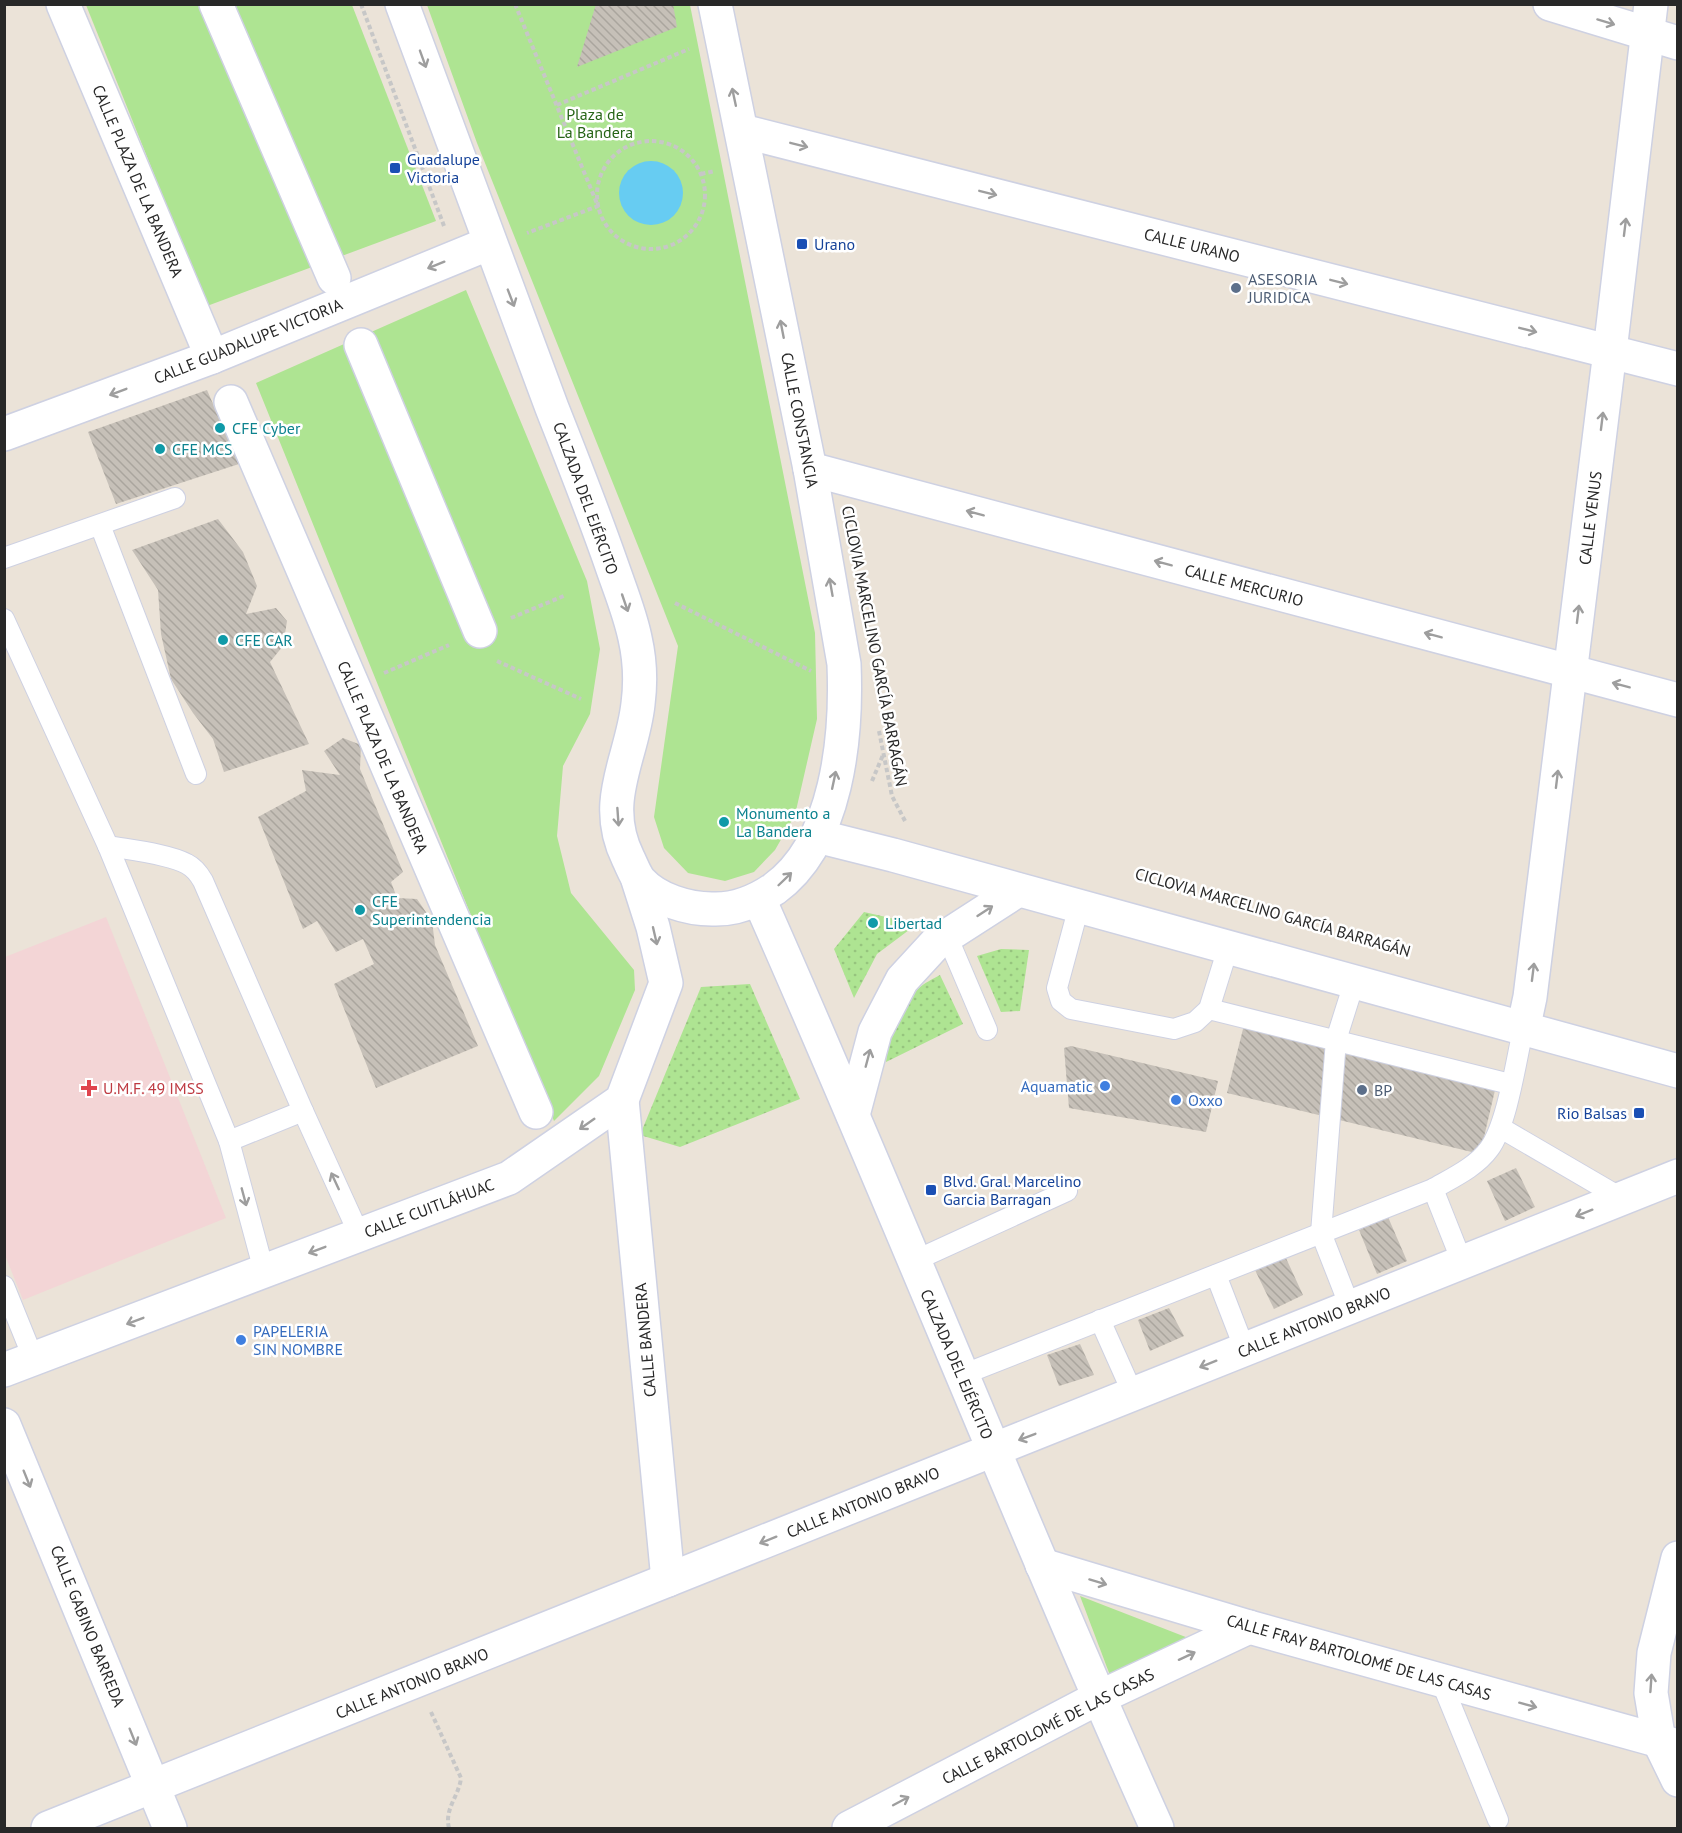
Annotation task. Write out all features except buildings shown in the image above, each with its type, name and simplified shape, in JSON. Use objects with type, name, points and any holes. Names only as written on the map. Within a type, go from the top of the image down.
[{"type":"street","name":"CALLE PLAZA DE LA BANDERA","points":[[63,4],[212,357]]},
{"type":"street","points":[[216,4],[334,278]]},
{"type":"street","name":"CALZADA DEL EJÉRCITO","points":[[402,4],[606,548],[633,626],[640,663],[638,706],[618,788],[617,819],[623,848],[638,880],[654,894],[693,908],[716,910],[738,907],[759,899],[782,883],[803,861],[817,836]]},
{"type":"street","name":"CALLE CONSTANCIA","points":[[715,4],[810,469],[844,664],[841,752],[830,798],[817,836]]},
{"type":"street","points":[[1550,4],[1658,27]]},
{"type":"street","name":"CALLE VENUS","points":[[1523,1030],[1530,997],[1610,351],[1658,27]]},
{"type":"street","name":"CALLE URANO","points":[[742,131],[1677,369]]},
{"type":"street","name":"CALLE GUADALUPE VICTORIA","points":[[4,434],[212,357],[490,243]]},
{"type":"street","points":[[361,345],[483,644]]},
{"type":"street","name":"CALLE PLAZA DE LA BANDERA","points":[[231,402],[536,1112]]},
{"type":"street","name":"CALLE MERCURIO","points":[[810,469],[1677,700]]},
{"type":"street","points":[[817,836],[1677,1071]]},
{"type":"street","points":[[622,1100],[666,983],[653,927],[638,880]]},
{"type":"street","points":[[853,1115],[875,1032],[902,980],[936,942],[1018,890]]},
{"type":"street","name":"CALZADA DEL EJÉRCITO","points":[[759,899],[853,1115],[1098,1698],[1157,1828]]},
{"type":"street","name":"CALLE CUITLÁHUAC","points":[[19,1365],[509,1178],[622,1100]]},
{"type":"street","name":"CALLE BANDERA","points":[[622,1100],[668,1580]]},
{"type":"street","name":"CALLE ANTONIO BRAVO","points":[[48,1828],[1677,1176]]},
{"type":"street","name":"CALLE GABINO BARREDA","points":[[4,1425],[170,1828]]},
{"type":"street","points":[[1677,1558],[1654,1653],[1651,1693],[1668,1743],[1677,1780]]},
{"type":"street","name":"CALLE FRAY BARTOLOMÉ DE LAS CASAS","points":[[1042,1565],[1249,1627],[1668,1743]]},
{"type":"street","name":"CALLE BARTOLOMÉ DE LAS CASAS","points":[[849,1828],[1098,1698],[1249,1627]]},
{"type":"lane","points":[[4,558],[175,498]]},
{"type":"lane","points":[[100,525],[196,774]]},
{"type":"lane","points":[[4,619],[108,846],[228,1141],[264,1271]]},
{"type":"lane","points":[[108,846],[177,860],[197,871],[359,1234]]},
{"type":"lane","points":[[1079,906],[1057,988],[1061,1001],[1071,1009],[1174,1029],[1195,1022],[1209,1009],[1228,948]]},
{"type":"lane","points":[[947,936],[987,1030]]},
{"type":"lane","points":[[1350,1307],[1322,1233],[1336,1040],[1354,983]]},
{"type":"lane","points":[[1209,1009],[1510,1084]]},
{"type":"lane","points":[[962,1375],[1433,1189],[1465,1170],[1489,1149],[1501,1128],[1523,1030]]},
{"type":"lane","points":[[228,1141],[303,1112]]},
{"type":"lane","points":[[1501,1128],[1621,1198]]},
{"type":"lane","points":[[1433,1189],[1462,1262]]},
{"type":"lane","points":[[914,1262],[1068,1191]]},
{"type":"lane","points":[[1216,1275],[1245,1350]]},
{"type":"lane","points":[[4,1286],[19,1365]]},
{"type":"lane","points":[[1100,1320],[1132,1394]]},
{"type":"lane","points":[[1441,1681],[1498,1820]]},
{"type":"path","points":[[515,4],[604,222],[616,236],[632,245],[649,249],[667,247],[683,238],[695,226],[703,210],[705,192],[701,174],[692,160],[678,148],[656,141],[642,142],[630,145],[607,164],[599,180],[598,206]]},
{"type":"path","points":[[557,105],[690,49]]},
{"type":"path","points":[[701,174],[716,171]]},
{"type":"path","points":[[527,233],[598,206]]},
{"type":"path","points":[[675,603],[816,673]]},
{"type":"path","points":[[483,644],[581,699]]},
{"type":"path","name":"CICLOVIA MARCELINO GARCÍA BARRAGÁN","points":[[878,724],[892,795],[906,822]]},
{"type":"path","points":[[416,1682],[460,1778],[460,1786],[448,1812],[449,1828]]},
{"type":"shaded area","name":"U.M.F. 49 IMSS","points":[[106,917],[226,1218],[23,1300],[5,1255],[5,957]]},
{"type":"green space","points":[[86,5],[352,5],[436,221],[207,306]]},
{"type":"green space","name":"Plaza de La Bandera","points":[[427,5],[690,5],[815,633],[817,719],[795,815],[775,850],[754,872],[725,881],[688,873],[664,848],[654,817],[678,646],[477,143]]},
{"type":"green space","points":[[466,290],[587,581],[600,649],[590,714],[563,766],[557,836],[571,893],[634,970],[635,990],[599,1076],[554,1121],[256,383]]},
{"type":"green space","points":[[864,912],[917,924],[877,954],[854,998],[834,949]]},
{"type":"green space","points":[[1001,949],[1029,950],[1020,1011],[1001,1012],[977,956]]},
{"type":"green space","points":[[940,975],[963,1024],[886,1062],[889,1042],[900,1012],[921,986]]},
{"type":"green space","points":[[750,984],[800,1099],[680,1147],[640,1135],[701,987]]},
{"type":"green space","points":[[1080,1596],[1196,1641],[1111,1678]]},
{"type":"water","points":[[645,161],[657,161],[674,170],[681,181],[683,193],[681,205],[674,216],[657,225],[645,225],[633,220],[624,211],[619,199],[619,187],[624,175],[633,166]]},
{"type":"place","name":"Guadalupe Victoria","points":[[395,168]]},
{"type":"place","name":"Urano","points":[[802,244]]},
{"type":"place","name":"ASESORIA JURIDICA","points":[[1236,288]]},
{"type":"place","name":"CFE Cyber","points":[[220,428]]},
{"type":"place","name":"CFE MCS","points":[[160,449]]},
{"type":"place","name":"CFE CAR","points":[[223,640]]},
{"type":"place","name":"Monumento a La Bandera","points":[[724,822]]},
{"type":"place","name":"CFE Superintendencia","points":[[360,910]]},
{"type":"place","name":"Libertad","points":[[873,923]]},
{"type":"place","name":"Aquamatic","points":[[1105,1086]]},
{"type":"place","name":"U.M.F. 49 IMSS","points":[[89,1088]]},
{"type":"place","name":"BP","points":[[1362,1090]]},
{"type":"place","name":"Oxxo","points":[[1176,1100]]},
{"type":"place","name":"Rio Balsas","points":[[1639,1113]]},
{"type":"place","name":"Blvd. Gral. Marcelino Garcia Barragan","points":[[931,1190]]},
{"type":"place","name":"PAPELERIA SIN NOMBRE","points":[[241,1340]]}]
